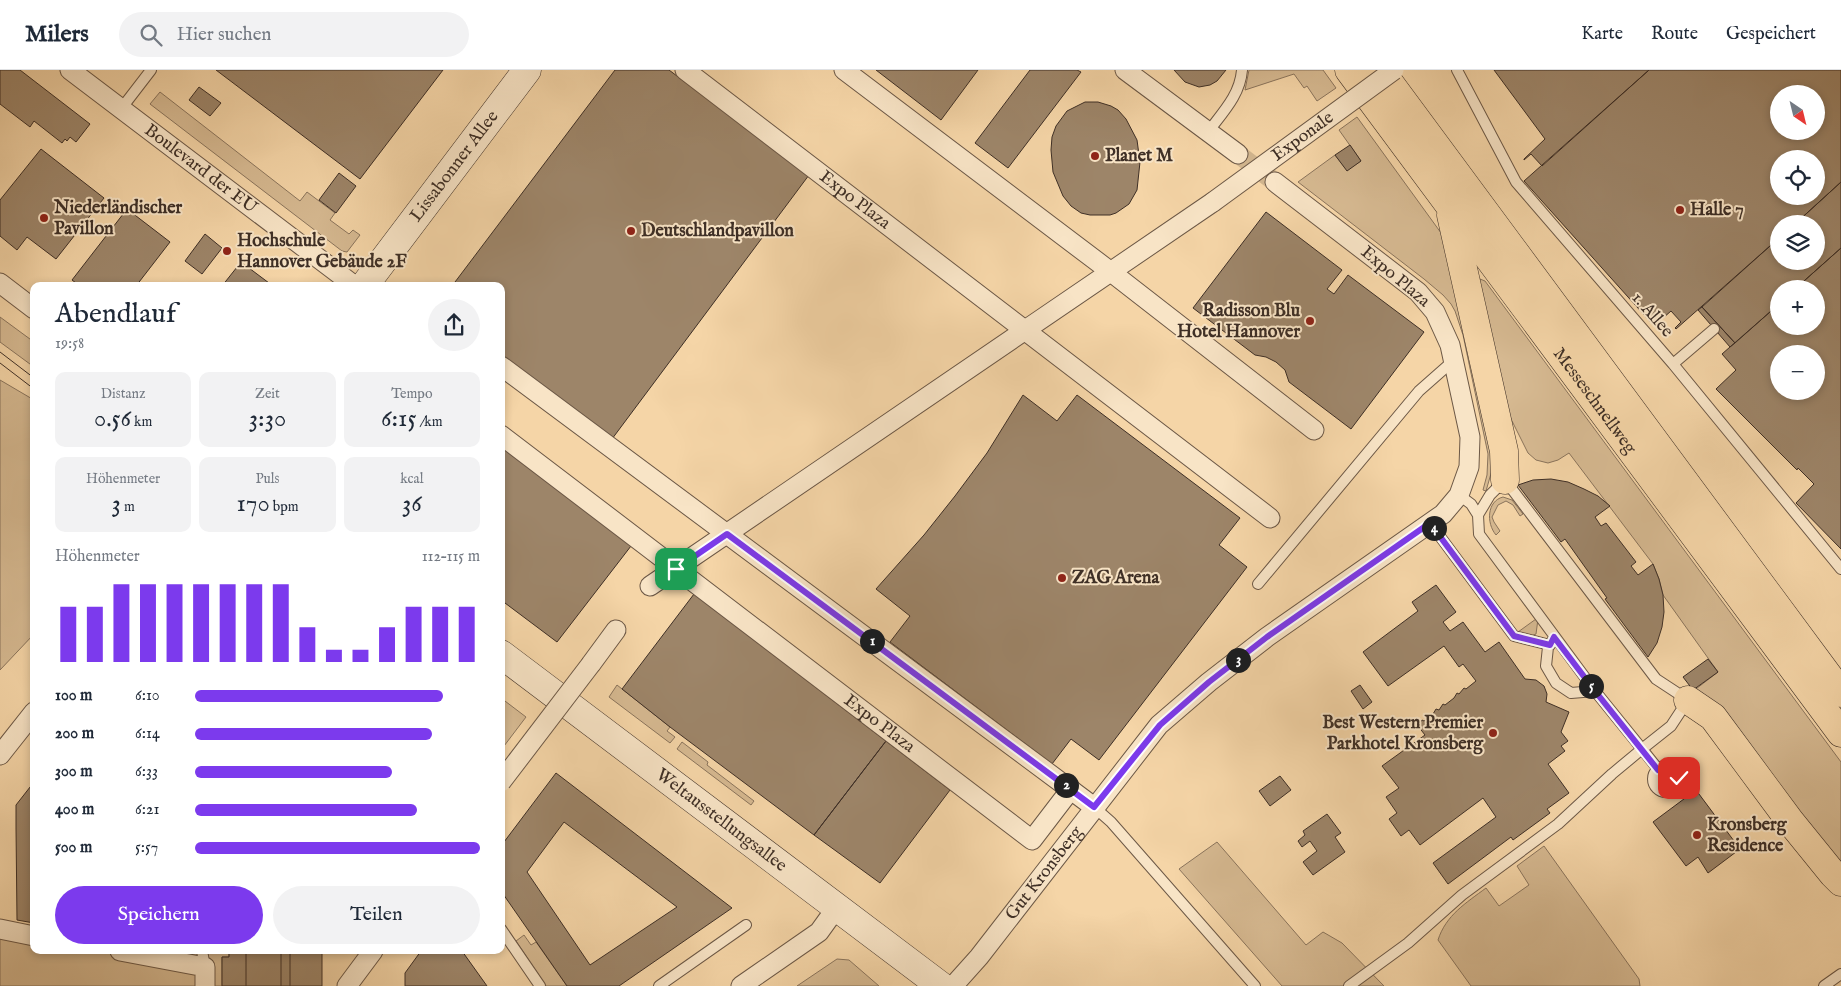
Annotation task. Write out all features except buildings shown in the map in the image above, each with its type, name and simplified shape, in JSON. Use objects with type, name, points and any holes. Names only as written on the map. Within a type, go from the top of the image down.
[{"type":"highway","name":"Messeschnellweg","points":[[1349,70],[1841,733]]},
{"type":"highway","name":"Messeschnellweg","points":[[1380,70],[1841,693]]},
{"type":"highway","points":[[1448,204],[1504,451],[1505,480]]},
{"type":"highway","points":[[1688,700],[1713,717],[1790,821],[1832,874],[1841,882]]},
{"type":"main road","name":"Lissabonner Allee","points":[[367,282],[527,70]]},
{"type":"main road","name":"Weltausstellungsallee","points":[[505,657],[941,986]]},
{"type":"street","name":"Boulevard der EU","points":[[70,70],[350,282]]},
{"type":"street","name":"Expo Plaza","points":[[685,70],[1270,518]]},
{"type":"street","points":[[844,70],[1112,272],[1314,430]]},
{"type":"street","points":[[1125,70],[1238,154]]},
{"type":"street","name":"Exponale","points":[[1112,272],[1213,202],[1394,70]]},
{"type":"street","name":"Expo Plaza","points":[[1275,182],[1418,292],[1435,312],[1450,345],[1470,437],[1469,467],[1459,495]]},
{"type":"street","points":[[650,586],[1112,272]]},
{"type":"street","points":[[0,283],[30,306]]},
{"type":"street","points":[[505,369],[1094,807]]},
{"type":"street","name":"Expo Plaza","points":[[505,437],[1032,840],[1071,789]]},
{"type":"street","name":"Gut Kronsberg","points":[[953,986],[979,957],[1094,807],[1160,725],[1209,682],[1267,637],[1443,514],[1459,495]]},
{"type":"street","points":[[505,777],[616,630]]},
{"type":"street","points":[[0,755],[30,717]]},
{"type":"street","points":[[742,986],[819,932],[837,907]]},
{"type":"street","points":[[0,929],[30,935]]},
{"type":"street","points":[[151,954],[203,959],[205,986]]},
{"type":"street","points":[[346,986],[371,954]]},
{"type":"lane","points":[[122,109],[151,70]]},
{"type":"lane","points":[[1208,132],[1238,90],[1242,70]]},
{"type":"lane","name":"1. Allee","points":[[1457,70],[1516,182],[1673,364],[1841,569]]},
{"type":"lane","points":[[1673,364],[1714,329]]},
{"type":"lane","points":[[1258,584],[1419,391],[1453,361]]},
{"type":"lane","points":[[1349,986],[1408,943],[1462,895],[1558,824],[1612,774],[1671,726],[1688,700],[1656,679],[1505,480],[1490,495],[1478,515]]},
{"type":"lane","points":[[1459,495],[1471,504],[1478,515],[1479,534],[1552,641],[1658,770]]},
{"type":"lane","points":[[1430,523],[1514,636],[1552,641]]},
{"type":"lane","points":[[1552,641],[1546,656],[1546,666],[1556,683],[1571,692],[1595,691]]},
{"type":"lane","points":[[1094,807],[1111,822],[1255,986]]},
{"type":"lane","points":[[658,986],[746,925]]},
{"type":"lane","points":[[505,935],[540,986]]},
{"type":"lane","points":[[1824,986],[1841,974]]},
{"type":"shaded area","points":[[1249,70],[1323,70],[1336,88],[1317,101],[1307,86],[1304,88],[1294,74],[1245,90]]},
{"type":"shaded area","points":[[160,92],[300,201],[307,192],[335,213],[330,220],[349,234],[353,230],[360,235],[347,252],[342,251],[150,104]]},
{"type":"shaded area","points":[[1357,117],[1444,237],[1487,407],[1492,470],[1486,491],[1483,490],[1487,475],[1488,454],[1463,335],[1451,304],[1424,279],[1298,182],[1335,155],[1347,170],[1361,161],[1339,130]]},
{"type":"shaded area","points":[[1478,280],[1485,281],[1841,762],[1841,874],[1692,692],[1718,672],[1663,595],[1653,564],[1569,453],[1558,460],[1548,463],[1536,460],[1528,453],[1505,407]]},
{"type":"shaded area","points":[[0,317],[30,339],[30,364],[0,342]]},
{"type":"shaded area","points":[[0,380],[30,398],[30,638],[0,670]]},
{"type":"shaded area","points":[[1503,497],[1512,500],[1523,514],[1520,516],[1513,505],[1506,501],[1498,505],[1492,517],[1500,531],[1496,535],[1491,525],[1490,513],[1494,503]]},
{"type":"shaded area","points":[[1538,619],[1536,634],[1531,636],[1518,632]]},
{"type":"shaded area","points":[[617,685],[670,727],[667,731],[675,737],[670,743],[609,697]]},
{"type":"shaded area","points":[[505,701],[526,717],[505,745]]},
{"type":"shaded area","points":[[682,742],[708,762],[707,765],[754,801],[751,805],[677,749]]},
{"type":"shaded area","points":[[1217,842],[1306,945],[1323,932],[1342,943],[1384,986],[1282,986],[1179,869]]},
{"type":"shaded area","points":[[1544,846],[1639,979],[1640,986],[1471,986],[1438,940],[1451,917],[1464,904],[1486,888],[1499,906],[1529,885],[1517,866]]},
{"type":"shaded area","points":[[0,929],[30,933],[30,954],[229,954],[229,957],[222,957],[222,986],[0,986]]},
{"type":"shaded area","points":[[524,935],[531,945],[536,942],[567,986],[546,986],[516,941]]},
{"type":"shaded area","points":[[837,959],[849,960],[879,986],[797,986]]},
{"type":"tunnel","points":[[1238,154],[1275,182]]},
{"type":"tram line","points":[[0,352],[30,375]]},
{"type":"tram line","points":[[0,363],[30,386]]},
{"type":"tram line","points":[[246,954],[246,986]]},
{"type":"tram line","points":[[281,954],[281,986]]},
{"type":"tram line","points":[[290,954],[290,986]]},
{"type":"place","name":"Planet M","points":[[1095,156]]},
{"type":"place","name":"Halle 7","points":[[1680,210]]},
{"type":"place","name":"Niederländischer Pavillon","points":[[44,218]]},
{"type":"place","name":"Deutschlandpavillon","points":[[631,231]]},
{"type":"place","name":"Hochschule Hannover Gebäude 2F","points":[[227,251]]},
{"type":"place","name":"Radisson Blu Hotel Hannover","points":[[1310,321]]},
{"type":"place","name":"ZAG Arena","points":[[1062,578]]},
{"type":"place","name":"Best Western Premier Parkhotel Kronsberg","points":[[1493,733]]},
{"type":"place","name":"Kronsberg Residence","points":[[1697,835]]},
{"type":"route","points":[[676,569],[727,534],[1094,807],[1160,725],[1209,682],[1267,637],[1430,523],[1514,636],[1550,645],[1554,637],[1658,770],[1667,766],[1671,767],[1678,773],[1679,778]]}]
